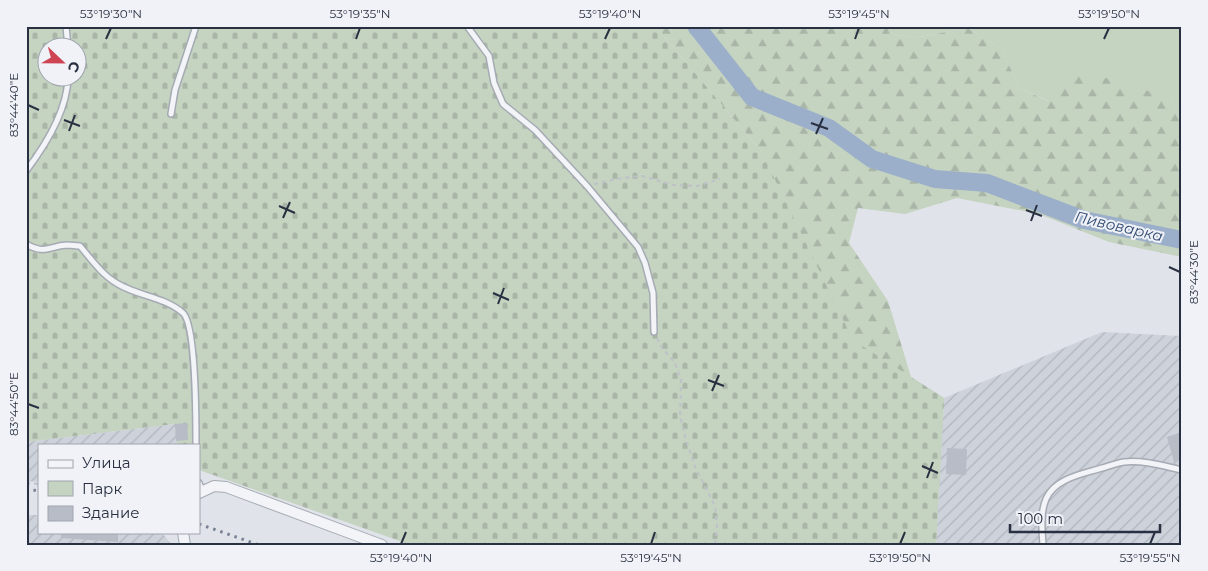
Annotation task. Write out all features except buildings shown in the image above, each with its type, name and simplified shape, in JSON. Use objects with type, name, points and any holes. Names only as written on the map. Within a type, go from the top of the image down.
[{"type":"street","points":[[200,489],[214,486],[226,487],[382,545]]},
{"type":"lane","points":[[171,114],[175,90],[196,26]]},
{"type":"lane","points":[[467,26],[489,56],[494,83],[503,104],[535,130],[587,186],[638,247],[646,263],[653,293],[654,332]]},
{"type":"lane","points":[[26,170],[54,129],[68,88]]},
{"type":"lane","points":[[26,244],[35,249],[49,250],[67,245],[80,246],[101,270],[117,284],[169,304],[185,314],[189,327],[196,408],[196,444]]},
{"type":"lane","points":[[1043,545],[1042,519],[1046,497],[1054,487],[1067,479],[1123,462],[1144,462],[1182,470]]},
{"type":"path","points":[[587,186],[622,178],[642,176],[673,185],[697,186],[720,179]]},
{"type":"path","points":[[654,332],[662,348],[675,363],[681,380],[680,416],[696,469],[715,506],[717,525],[715,545]]},
{"type":"shaded area","points":[[1102,332],[1182,336],[1182,545],[936,545],[944,398]]},
{"type":"shaded area","points":[[175,424],[178,444],[38,444],[38,482],[26,481],[26,442]]},
{"type":"shaded area","points":[[26,515],[38,515],[38,534],[163,534],[172,545],[26,545]]},
{"type":"green space","points":[[26,26],[655,26],[761,151],[853,340],[944,398],[936,545],[411,545],[200,470],[200,444],[178,444],[175,424],[26,442]]},
{"type":"green space","points":[[655,26],[888,26],[889,33],[914,38],[967,28],[1002,49],[1019,88],[1048,101],[1080,70],[1171,98],[1182,119],[1182,257],[1109,242],[1039,214],[957,198],[905,214],[858,208],[849,243],[888,301],[911,377],[944,398],[936,545],[411,545],[345,520],[362,485],[761,151]]},
{"type":"green space","points":[[888,26],[1182,26],[1182,119],[1171,98],[1049,101],[1019,88],[1002,49],[967,28],[914,38],[889,33]]},
{"type":"waterway","name":"Пивоварка","points":[[696,26],[752,97],[829,128],[872,159],[935,179],[987,183],[1084,220],[1182,240]]},
{"type":"railway","points":[[26,489],[38,491]]},
{"type":"railway","points":[[200,524],[259,545]]}]
